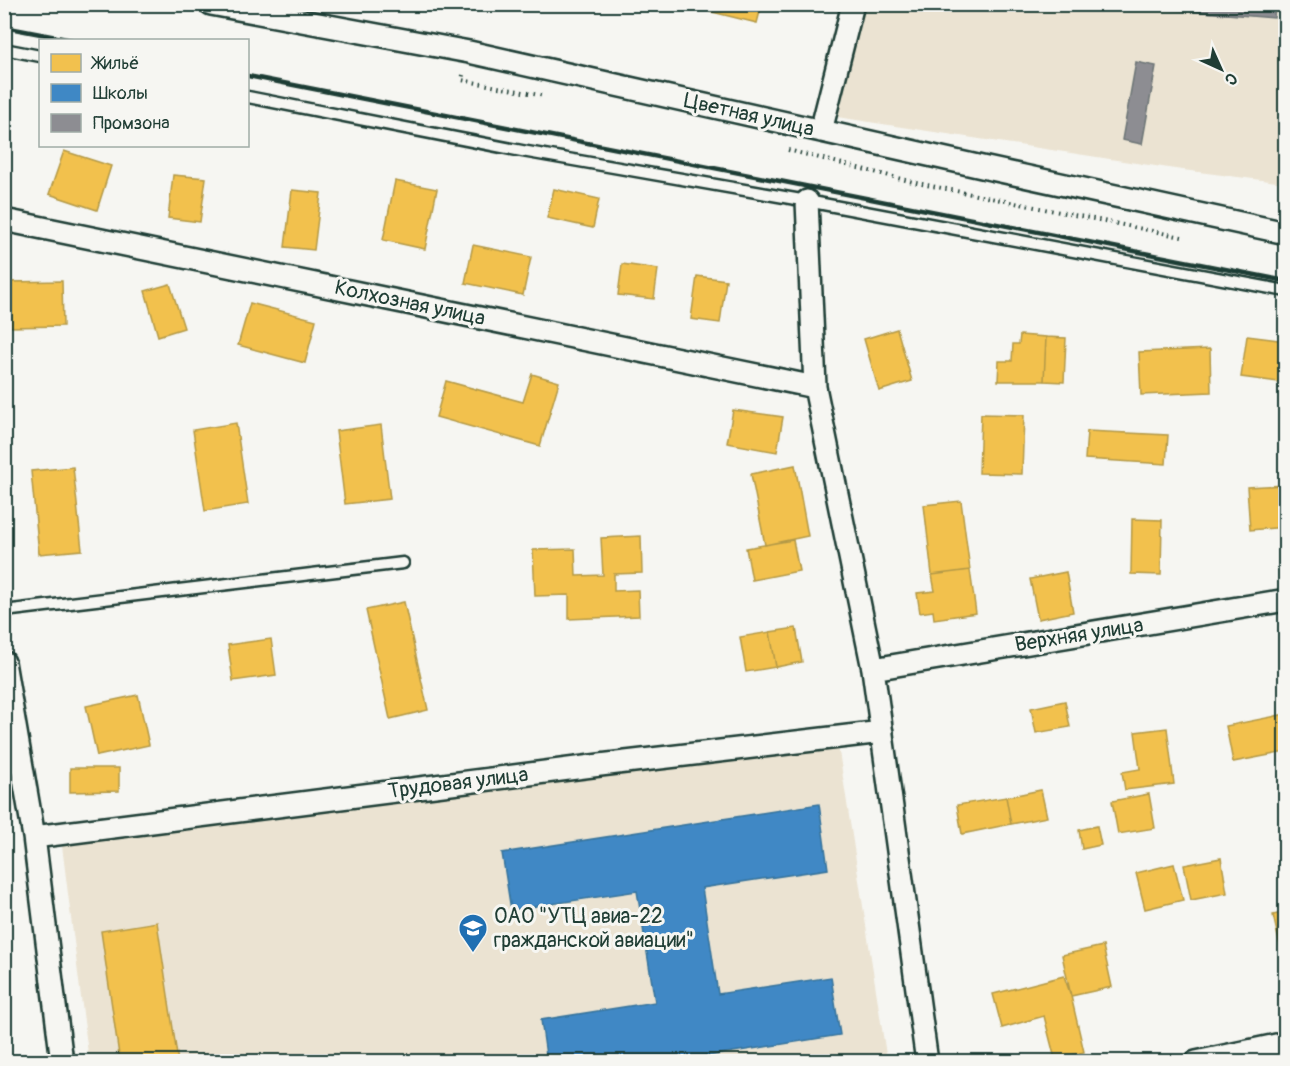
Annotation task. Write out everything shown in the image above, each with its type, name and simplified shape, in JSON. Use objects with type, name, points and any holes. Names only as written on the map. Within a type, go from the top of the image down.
[{"type":"street","name":"Цветная улица","points":[[211,4],[469,52],[1286,233]]},
{"type":"street","points":[[821,131],[854,4]]},
{"type":"street","points":[[807,201],[815,387],[873,669],[927,1062]]},
{"type":"street","name":"Колхозная улица","points":[[4,220],[815,387]]},
{"type":"street","name":"Верхняя улица","points":[[873,669],[1286,600]]},
{"type":"street","points":[[5,663],[34,837],[62,1062]]},
{"type":"street","name":"Трудовая улица","points":[[34,837],[600,765],[882,732]]},
{"type":"street","points":[[1196,1062],[1286,1042]]},
{"type":"lane","points":[[4,49],[39,56]]},
{"type":"lane","points":[[249,97],[522,151],[807,201],[1286,291]]},
{"type":"lane","points":[[4,611],[403,562]]},
{"type":"shaded area","points":[[865,5],[1285,5],[1285,183],[1175,169],[837,117]]},
{"type":"shaded area","name":"ОАО \"УТЦ авиа-22 гражданской авиации\"","points":[[838,745],[887,1061],[89,1061],[62,846]]},
{"type":"building: Жильё","points":[[709,4],[762,4],[757,23],[708,11]]},
{"type":"building: Жильё","points":[[64,151],[111,166],[97,210],[49,194]]},
{"type":"building: Жильё","points":[[173,175],[206,178],[200,222],[168,218]]},
{"type":"building: Жильё","points":[[395,181],[437,189],[425,249],[383,240]]},
{"type":"building: Жильё","points":[[554,189],[599,199],[593,228],[547,218]]},
{"type":"building: Жильё","points":[[292,190],[321,193],[314,250],[285,247]]},
{"type":"building: Жильё","points":[[473,245],[531,257],[523,295],[465,283]]},
{"type":"building: Жильё","points":[[622,264],[658,269],[654,299],[618,295]]},
{"type":"building: Жильё","points":[[697,276],[726,280],[720,323],[691,319]]},
{"type":"building: Жильё","points":[[62,281],[63,326],[10,327],[9,282]]},
{"type":"building: Жильё","points":[[170,284],[184,328],[158,336],[145,291]]},
{"type":"building: Жильё","points":[[250,303],[316,320],[305,363],[238,345]]},
{"type":"building: Жильё","points":[[897,329],[912,381],[879,391],[864,339]]},
{"type":"building: Жильё","points":[[1020,335],[1046,337],[1044,381],[998,381],[999,361],[1012,361],[1013,344],[1019,344]]},
{"type":"building: Жильё","points":[[1247,336],[1286,341],[1286,383],[1241,377]]},
{"type":"building: Жильё","points":[[1046,337],[1066,338],[1064,382],[1044,381]]},
{"type":"building: Жильё","points":[[1210,349],[1211,392],[1141,395],[1139,352]]},
{"type":"building: Жильё","points":[[532,374],[559,382],[540,446],[436,417],[446,381],[523,402]]},
{"type":"building: Жильё","points":[[733,410],[783,417],[777,452],[727,443]]},
{"type":"building: Жильё","points":[[981,414],[1024,415],[1022,474],[979,473]]},
{"type":"building: Жильё","points":[[236,423],[248,504],[205,511],[193,430]]},
{"type":"building: Жильё","points":[[381,425],[390,499],[345,504],[336,431]]},
{"type":"building: Жильё","points":[[1087,431],[1168,435],[1166,464],[1085,459]]},
{"type":"building: Жильё","points":[[795,465],[808,536],[765,545],[751,474]]},
{"type":"building: Жильё","points":[[73,467],[82,550],[39,554],[31,471]]},
{"type":"building: Жильё","points":[[1286,485],[1286,527],[1250,530],[1247,487]]},
{"type":"building: Жильё","points":[[961,501],[970,570],[932,575],[924,505]]},
{"type":"building: Жильё","points":[[1132,519],[1162,520],[1161,575],[1131,574]]},
{"type":"building: Жильё","points":[[641,536],[642,573],[614,574],[614,591],[638,590],[639,616],[569,619],[569,595],[535,596],[533,550],[575,549],[576,576],[603,575],[601,538]]},
{"type":"building: Жильё","points":[[793,540],[799,571],[752,580],[746,548]]},
{"type":"building: Жильё","points":[[970,570],[976,613],[934,619],[933,611],[920,613],[917,593],[935,591],[932,575]]},
{"type":"building: Жильё","points":[[1066,572],[1073,612],[1038,619],[1030,579]]},
{"type":"building: Жильё","points":[[404,602],[428,710],[390,719],[366,610]]},
{"type":"building: Жильё","points":[[796,628],[802,662],[776,667],[770,632]]},
{"type":"building: Жильё","points":[[770,632],[776,667],[746,672],[740,637]]},
{"type":"building: Жильё","points":[[271,639],[276,675],[233,681],[228,645]]},
{"type":"building: Жильё","points":[[138,695],[149,745],[97,756],[86,706]]},
{"type":"building: Жильё","points":[[1065,701],[1070,727],[1036,733],[1031,708]]},
{"type":"building: Жильё","points":[[1286,714],[1286,752],[1233,762],[1226,726]]},
{"type":"building: Жильё","points":[[1167,728],[1174,784],[1125,790],[1122,772],[1140,769],[1135,732]]},
{"type":"building: Жильё","points":[[70,768],[119,768],[119,791],[70,792]]},
{"type":"building: Жильё","points":[[1041,790],[1047,817],[1011,824],[1006,797]]},
{"type":"building: Жильё","points":[[1149,794],[1155,828],[1118,834],[1112,801]]},
{"type":"building: Жильё","points":[[1006,797],[1011,824],[962,834],[957,805]]},
{"type":"building: Жильё","points":[[1097,826],[1101,845],[1082,849],[1079,830]]},
{"type":"building: Жильё","points":[[1221,858],[1227,893],[1191,900],[1184,865]]},
{"type":"building: Жильё","points":[[1174,864],[1183,900],[1145,909],[1136,873]]},
{"type":"building: Жильё","points":[[1286,912],[1286,958],[1283,959],[1273,915]]},
{"type":"building: Жильё","points":[[157,922],[178,1062],[120,1062],[101,931]]},
{"type":"building: Жильё","points":[[1103,946],[1112,987],[1071,996],[1062,955]]},
{"type":"building: Жильё","points":[[1064,976],[1084,1052],[1055,1059],[1044,1016],[1002,1028],[993,994]]},
{"type":"building: Школы","points":[[819,804],[828,869],[702,888],[718,994],[831,977],[840,1035],[670,1062],[547,1062],[541,1020],[655,1002],[637,891],[511,910],[502,853]]},
{"type":"building: Промзона","points":[[1143,4],[1275,4],[1274,18],[1143,7]]},
{"type":"building: Промзона","points":[[1136,62],[1156,66],[1142,144],[1122,140]]},
{"type":"railway","points":[[4,27],[67,39]]},
{"type":"railway","points":[[249,76],[1286,281]]},
{"type":"place","name":"ОАО \"УТЦ авиа-22 гражданской авиации\"","points":[[473,954]]}]
